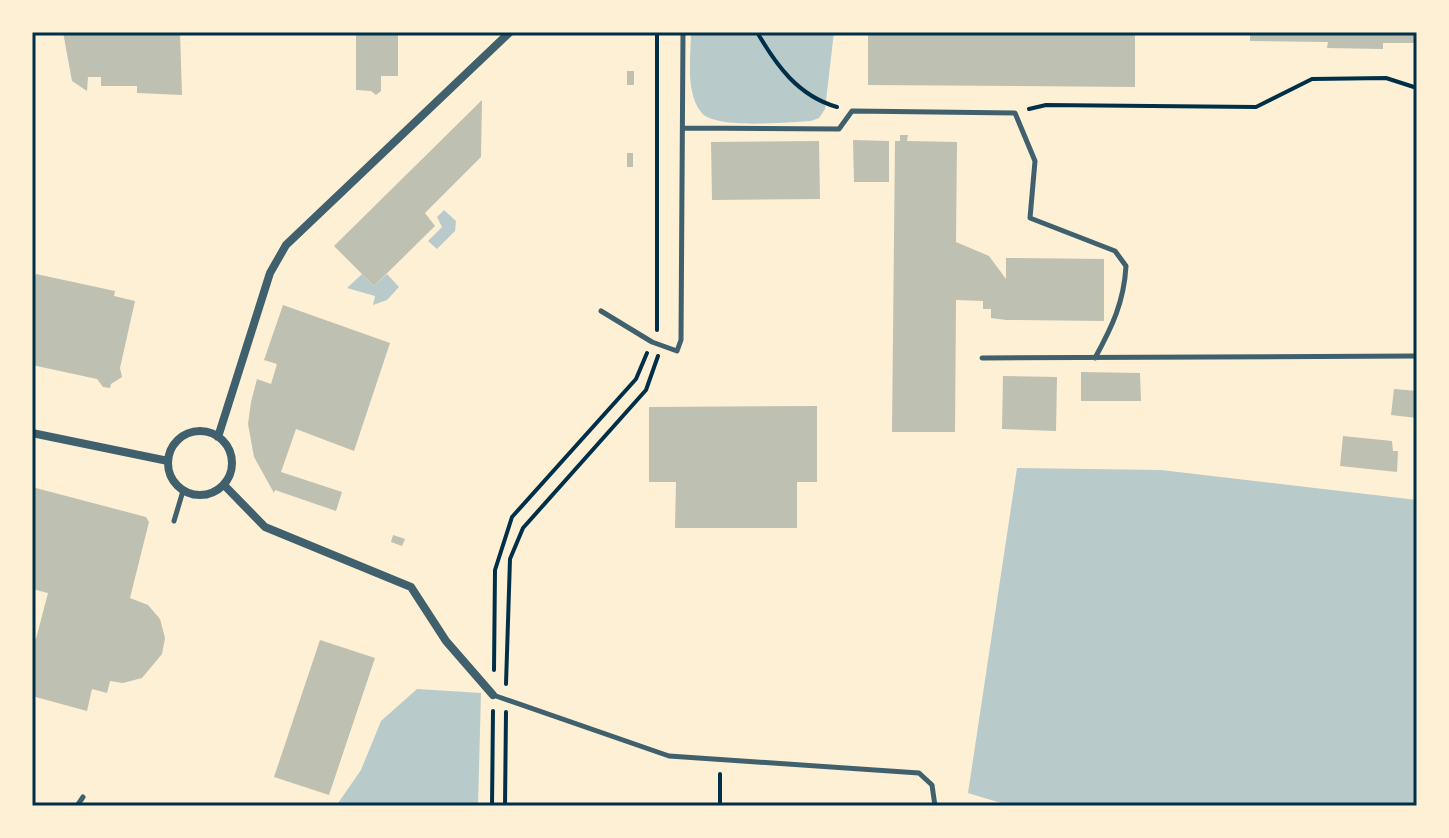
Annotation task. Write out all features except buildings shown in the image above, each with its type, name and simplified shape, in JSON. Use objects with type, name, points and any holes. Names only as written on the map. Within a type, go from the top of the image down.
[{"type":"street","points":[[218,437],[270,273],[286,245],[510,32]]},
{"type":"street","points":[[198,431],[218,437],[231,453],[233,464],[224,485],[208,495],[183,491],[172,478],[168,461],[172,448],[187,434],[198,431]]},
{"type":"street","points":[[32,433],[168,461]]},
{"type":"street","points":[[224,485],[265,527],[411,587],[419,594],[446,641],[493,695]]},
{"type":"lane","points":[[601,311],[652,342],[677,351],[681,340],[683,32]]},
{"type":"lane","points":[[683,128],[839,129],[852,111],[1015,113],[1035,161],[1030,218],[1115,251],[1126,266],[1125,289],[1116,320],[1095,358]]},
{"type":"lane","points":[[982,358],[1417,356]]},
{"type":"lane","points":[[174,521],[183,491]]},
{"type":"lane","points":[[493,695],[669,756],[919,773],[932,785],[935,806]]},
{"type":"lane","points":[[77,806],[83,797]]},
{"type":"path","points":[[492,806],[495,570],[504,533],[526,497],[636,379],[657,330],[657,32]]},
{"type":"path","points":[[757,32],[793,84],[822,103],[852,111]]},
{"type":"path","points":[[1015,113],[1046,105],[1256,107],[1312,79],[1386,78],[1417,88]]},
{"type":"path","points":[[505,806],[510,559],[523,528],[646,390],[661,346]]},
{"type":"path","points":[[720,759],[720,806]]},
{"type":"shaded area","points":[[691,32],[834,32],[825,109],[819,118],[811,121],[753,124],[709,118],[701,112],[693,94]]},
{"type":"shaded area","points":[[444,210],[456,221],[455,231],[437,249],[428,241],[442,227],[437,217]]},
{"type":"shaded area","points":[[362,274],[374,286],[387,274],[399,287],[387,300],[373,305],[375,296],[347,288]]},
{"type":"shaded area","points":[[1017,468],[1161,470],[1417,500],[1417,806],[1011,806],[968,793]]},
{"type":"shaded area","points":[[417,689],[481,693],[478,806],[336,806],[361,770],[381,721]]}]
